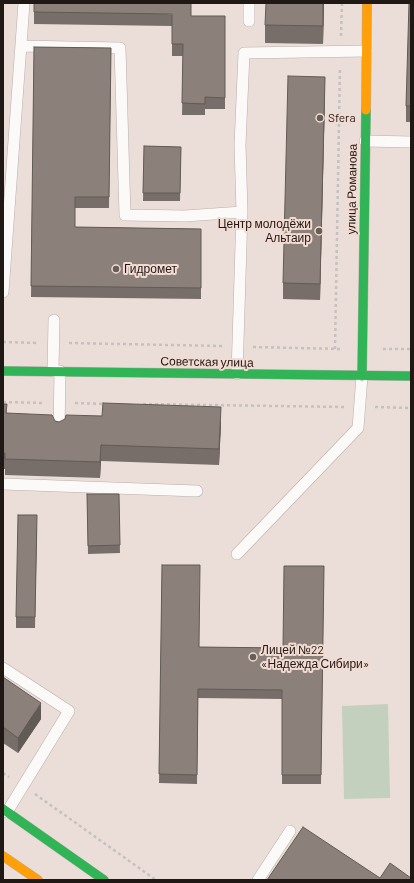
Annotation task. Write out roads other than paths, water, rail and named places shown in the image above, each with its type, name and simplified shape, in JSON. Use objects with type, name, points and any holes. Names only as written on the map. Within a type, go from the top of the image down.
[{"type":"street","name":"улица Романова","points":[[362,376],[367,3]]},
{"type":"street","name":"Советская улица","points":[[3,371],[411,376]]},
{"type":"street","points":[[5,811],[104,880]]},
{"type":"street","points":[[3,856],[38,880]]},
{"type":"lane","points":[[3,292],[24,3]]},
{"type":"lane","points":[[249,3],[249,21]]},
{"type":"lane","points":[[21,46],[120,48],[125,215],[185,216],[242,212]]},
{"type":"lane","points":[[237,374],[242,212],[240,145],[244,53],[366,51]]},
{"type":"lane","points":[[365,141],[411,142]]},
{"type":"lane","points":[[54,320],[54,343],[59,403],[59,431]]},
{"type":"lane","points":[[237,554],[358,428],[362,376]]},
{"type":"lane","points":[[3,484],[57,482],[197,491]]},
{"type":"lane","points":[[3,668],[69,711],[23,786],[5,811]]},
{"type":"lane","points":[[258,880],[290,831]]},
{"type":"place","name":"Sfera","points":[[320,118]]},
{"type":"place","name":"Центр молодёжи Альтаир","points":[[319,231]]},
{"type":"place","name":"Гидромет","points":[[116,269]]},
{"type":"place","name":"Лицей №22 «Надежда Сибири»","points":[[253,657]]}]
